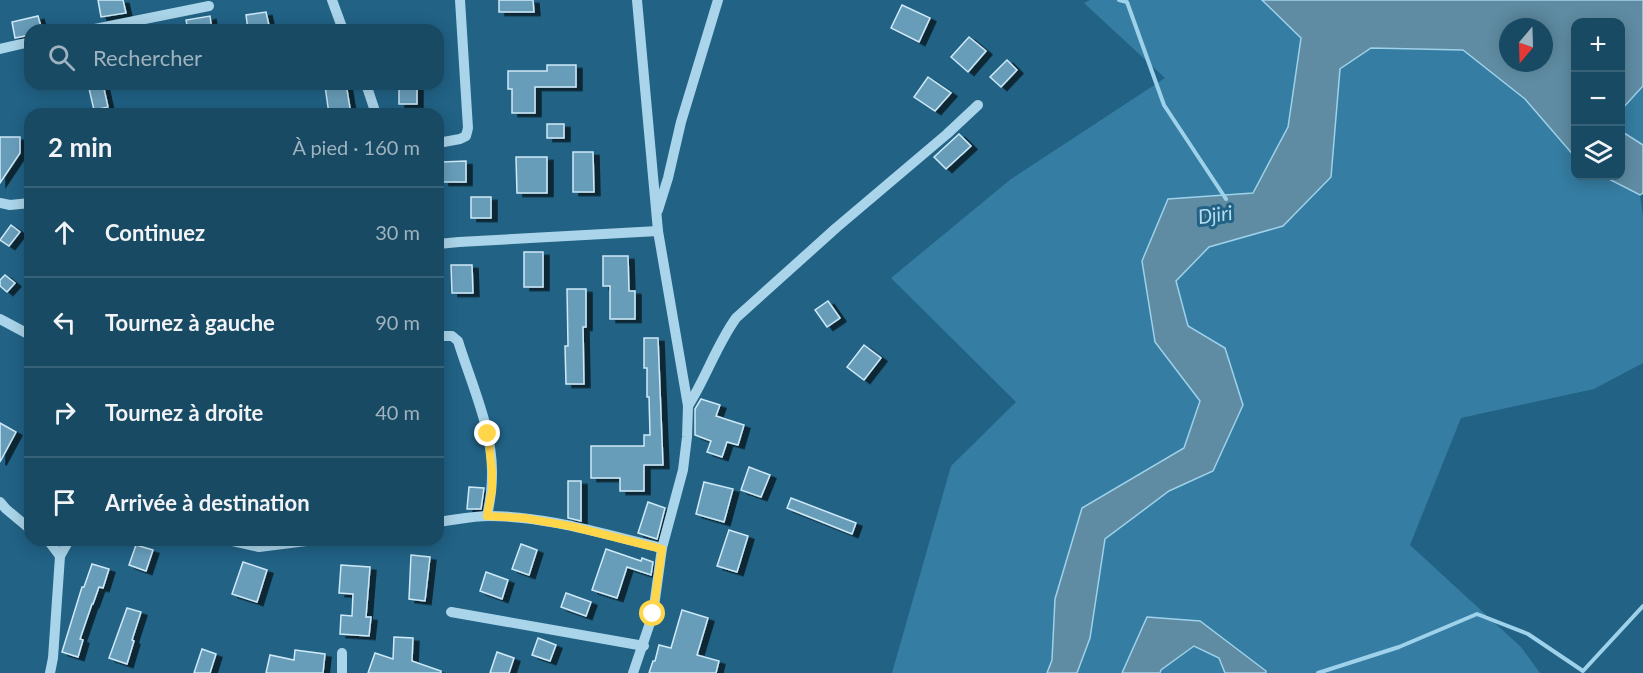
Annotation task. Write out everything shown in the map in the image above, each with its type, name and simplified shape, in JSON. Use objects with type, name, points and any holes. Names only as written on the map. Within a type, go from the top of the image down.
[{"type":"street","points":[[332,0],[341,24]]},
{"type":"street","points":[[444,142],[466,136],[468,128],[460,0]]},
{"type":"street","points":[[633,673],[653,614],[662,549],[683,470],[688,406],[658,231],[637,0]]},
{"type":"street","points":[[656,214],[663,198],[681,122],[718,0]]},
{"type":"street","points":[[120,24],[209,6]]},
{"type":"street","points":[[0,49],[24,43]]},
{"type":"street","points":[[368,90],[374,108]]},
{"type":"street","points":[[688,406],[700,387],[726,332],[736,318],[978,105]]},
{"type":"street","points":[[0,203],[24,204]]},
{"type":"street","points":[[444,243],[658,231]]},
{"type":"street","points":[[0,319],[24,332]]},
{"type":"street","points":[[444,336],[452,336],[458,341],[488,434],[492,490],[487,516]]},
{"type":"street","points":[[0,502],[24,524]]},
{"type":"street","points":[[444,521],[487,516],[524,518],[570,526],[662,549]]},
{"type":"street","points":[[52,546],[60,556]]},
{"type":"street","points":[[50,673],[60,556],[66,546]]},
{"type":"street","points":[[255,546],[273,546]]},
{"type":"street","points":[[451,612],[644,646]]},
{"type":"street","points":[[342,653],[342,673]]},
{"type":"shaded area","points":[[1090,0],[1262,0],[1301,38],[1288,127],[1253,193],[1168,199],[1142,261],[1155,342],[1200,400],[1184,448],[1082,508],[1055,599],[1052,660],[1047,673],[892,673],[951,466],[1016,402],[891,278],[1011,179],[1165,78],[1084,3]]},
{"type":"shaded area","points":[[1371,48],[1463,50],[1525,99],[1571,152],[1571,180],[1611,180],[1640,195],[1643,216],[1643,363],[1594,389],[1461,418],[1410,545],[1521,647],[1540,673],[1266,673],[1200,621],[1148,617],[1122,673],[1077,673],[1090,638],[1105,539],[1169,491],[1213,471],[1225,348],[1188,326],[1176,281],[1209,247],[1283,226],[1331,177],[1340,70]]},
{"type":"shaded area","points":[[1643,86],[1643,145],[1625,134],[1625,105]]},
{"type":"shaded area","points":[[1194,646],[1219,658],[1225,673],[1160,673],[1161,670]]},
{"type":"water","name":"Djiri","points":[[1262,0],[1643,0],[1643,86],[1625,106],[1625,18],[1571,18],[1571,152],[1525,99],[1463,50],[1371,48],[1340,69],[1331,177],[1283,226],[1209,247],[1176,281],[1188,326],[1225,348],[1243,405],[1213,471],[1169,491],[1105,539],[1090,638],[1077,673],[1047,673],[1052,660],[1055,599],[1082,508],[1184,448],[1200,401],[1155,342],[1142,261],[1168,199],[1253,193],[1288,127],[1301,38]]},
{"type":"water","points":[[1625,134],[1643,145],[1643,193],[1640,195],[1611,180],[1625,180]]},
{"type":"water","points":[[1147,617],[1200,621],[1266,673],[1225,673],[1219,658],[1194,646],[1160,673],[1122,673]]},
{"type":"building","points":[[98,0],[123,0],[126,13],[101,17]]},
{"type":"building","points":[[499,0],[533,0],[534,12],[499,12]]},
{"type":"building","points":[[902,5],[930,18],[919,42],[891,28]]},
{"type":"building","points":[[266,12],[269,24],[247,24],[246,15]]},
{"type":"building","points":[[38,16],[40,24],[24,24],[24,36],[15,38],[12,22]]},
{"type":"building","points":[[210,16],[211,24],[187,24],[186,20]]},
{"type":"building","points":[[969,37],[986,51],[968,72],[951,57]]},
{"type":"building","points":[[1007,60],[1017,70],[1001,87],[990,77]]},
{"type":"building","points":[[547,65],[576,65],[576,87],[535,87],[535,113],[512,113],[512,89],[508,89],[508,71],[547,71]]},
{"type":"building","points":[[928,77],[951,93],[935,111],[914,97]]},
{"type":"building","points":[[89,90],[104,90],[108,107],[94,108]]},
{"type":"building","points":[[326,90],[347,90],[350,108],[328,108]]},
{"type":"building","points":[[399,90],[417,90],[417,104],[399,104]]},
{"type":"building","points":[[547,124],[564,124],[564,138],[547,138]]},
{"type":"building","points":[[959,134],[971,146],[946,169],[934,157]]},
{"type":"building","points":[[0,137],[20,137],[20,153],[0,183]]},
{"type":"building","points":[[573,152],[593,152],[594,192],[573,192]]},
{"type":"building","points":[[516,157],[547,157],[547,193],[517,193]]},
{"type":"building","points":[[466,161],[466,182],[444,182],[444,162]]},
{"type":"building","points":[[471,197],[491,197],[491,218],[471,218]]},
{"type":"building","points":[[11,225],[20,232],[9,246],[0,240]]},
{"type":"building","points":[[524,252],[543,252],[543,287],[524,287]]},
{"type":"building","points":[[603,256],[628,256],[629,291],[635,291],[635,319],[610,319],[610,286],[603,286]]},
{"type":"building","points":[[451,265],[472,265],[473,293],[452,293]]},
{"type":"building","points":[[5,275],[15,283],[7,292],[0,286],[0,280]]},
{"type":"building","points":[[567,289],[586,289],[586,327],[583,327],[584,384],[566,384]]},
{"type":"building","points":[[828,301],[840,318],[827,327],[815,310]]},
{"type":"building","points":[[644,338],[658,338],[663,465],[644,465],[644,491],[620,491],[620,478],[591,478],[591,446],[644,446],[644,435],[650,435],[647,368],[644,368]]},
{"type":"building","points":[[864,345],[881,358],[864,380],[847,367]]},
{"type":"building","points":[[701,399],[720,405],[716,416],[744,425],[738,445],[727,442],[722,457],[707,452],[711,441],[695,435],[695,409]]},
{"type":"building","points":[[0,423],[16,432],[0,462]]},
{"type":"building","points":[[749,467],[770,475],[761,497],[741,490]]},
{"type":"building","points":[[568,481],[581,481],[581,521],[568,518]]},
{"type":"building","points":[[704,482],[733,489],[724,522],[696,514]]},
{"type":"building","points":[[469,487],[484,488],[481,509],[467,509]]},
{"type":"building","points":[[791,498],[856,523],[852,534],[787,508]]},
{"type":"building","points":[[648,502],[665,508],[657,539],[638,533]]},
{"type":"building","points":[[729,530],[748,536],[737,572],[717,566]]},
{"type":"building","points":[[521,544],[537,550],[529,575],[512,569]]},
{"type":"building","points":[[136,546],[153,550],[146,571],[129,565]]},
{"type":"building","points":[[606,549],[641,561],[642,558],[653,562],[651,575],[627,567],[617,598],[592,590]]},
{"type":"building","points":[[411,555],[430,557],[425,601],[409,599]]},
{"type":"building","points":[[243,562],[267,570],[257,602],[232,594]]},
{"type":"building","points":[[92,564],[109,569],[103,588],[99,587],[92,604],[80,639],[83,640],[78,657],[62,652],[82,587],[84,587]]},
{"type":"building","points":[[341,565],[370,567],[366,617],[371,617],[369,636],[340,634],[341,615],[352,616],[353,594],[339,593]]},
{"type":"building","points":[[486,572],[508,580],[502,599],[480,591]]},
{"type":"building","points":[[566,593],[591,602],[586,616],[561,607]]},
{"type":"building","points":[[127,608],[141,612],[127,664],[109,658]]},
{"type":"building","points":[[682,610],[708,618],[697,655],[719,661],[716,673],[649,673],[659,645],[671,648]]},
{"type":"building","points":[[394,637],[413,638],[412,661],[441,671],[441,673],[368,673],[375,653],[393,659]]},
{"type":"building","points":[[538,638],[556,645],[550,661],[532,655]]},
{"type":"building","points":[[202,649],[216,654],[210,673],[194,673]]},
{"type":"building","points":[[295,650],[325,654],[323,673],[266,673],[270,655],[294,660]]},
{"type":"building","points":[[497,652],[514,658],[509,673],[490,673]]},
{"type":"waterway","name":"Djiri","points":[[1119,0],[1127,2],[1164,105],[1226,199]]},
{"type":"waterway","points":[[1318,673],[1399,647],[1477,614],[1528,634],[1583,671],[1643,606]]},
{"type":"route","points":[[488,434],[492,490],[487,516],[524,518],[570,526],[662,549],[653,614]]}]
